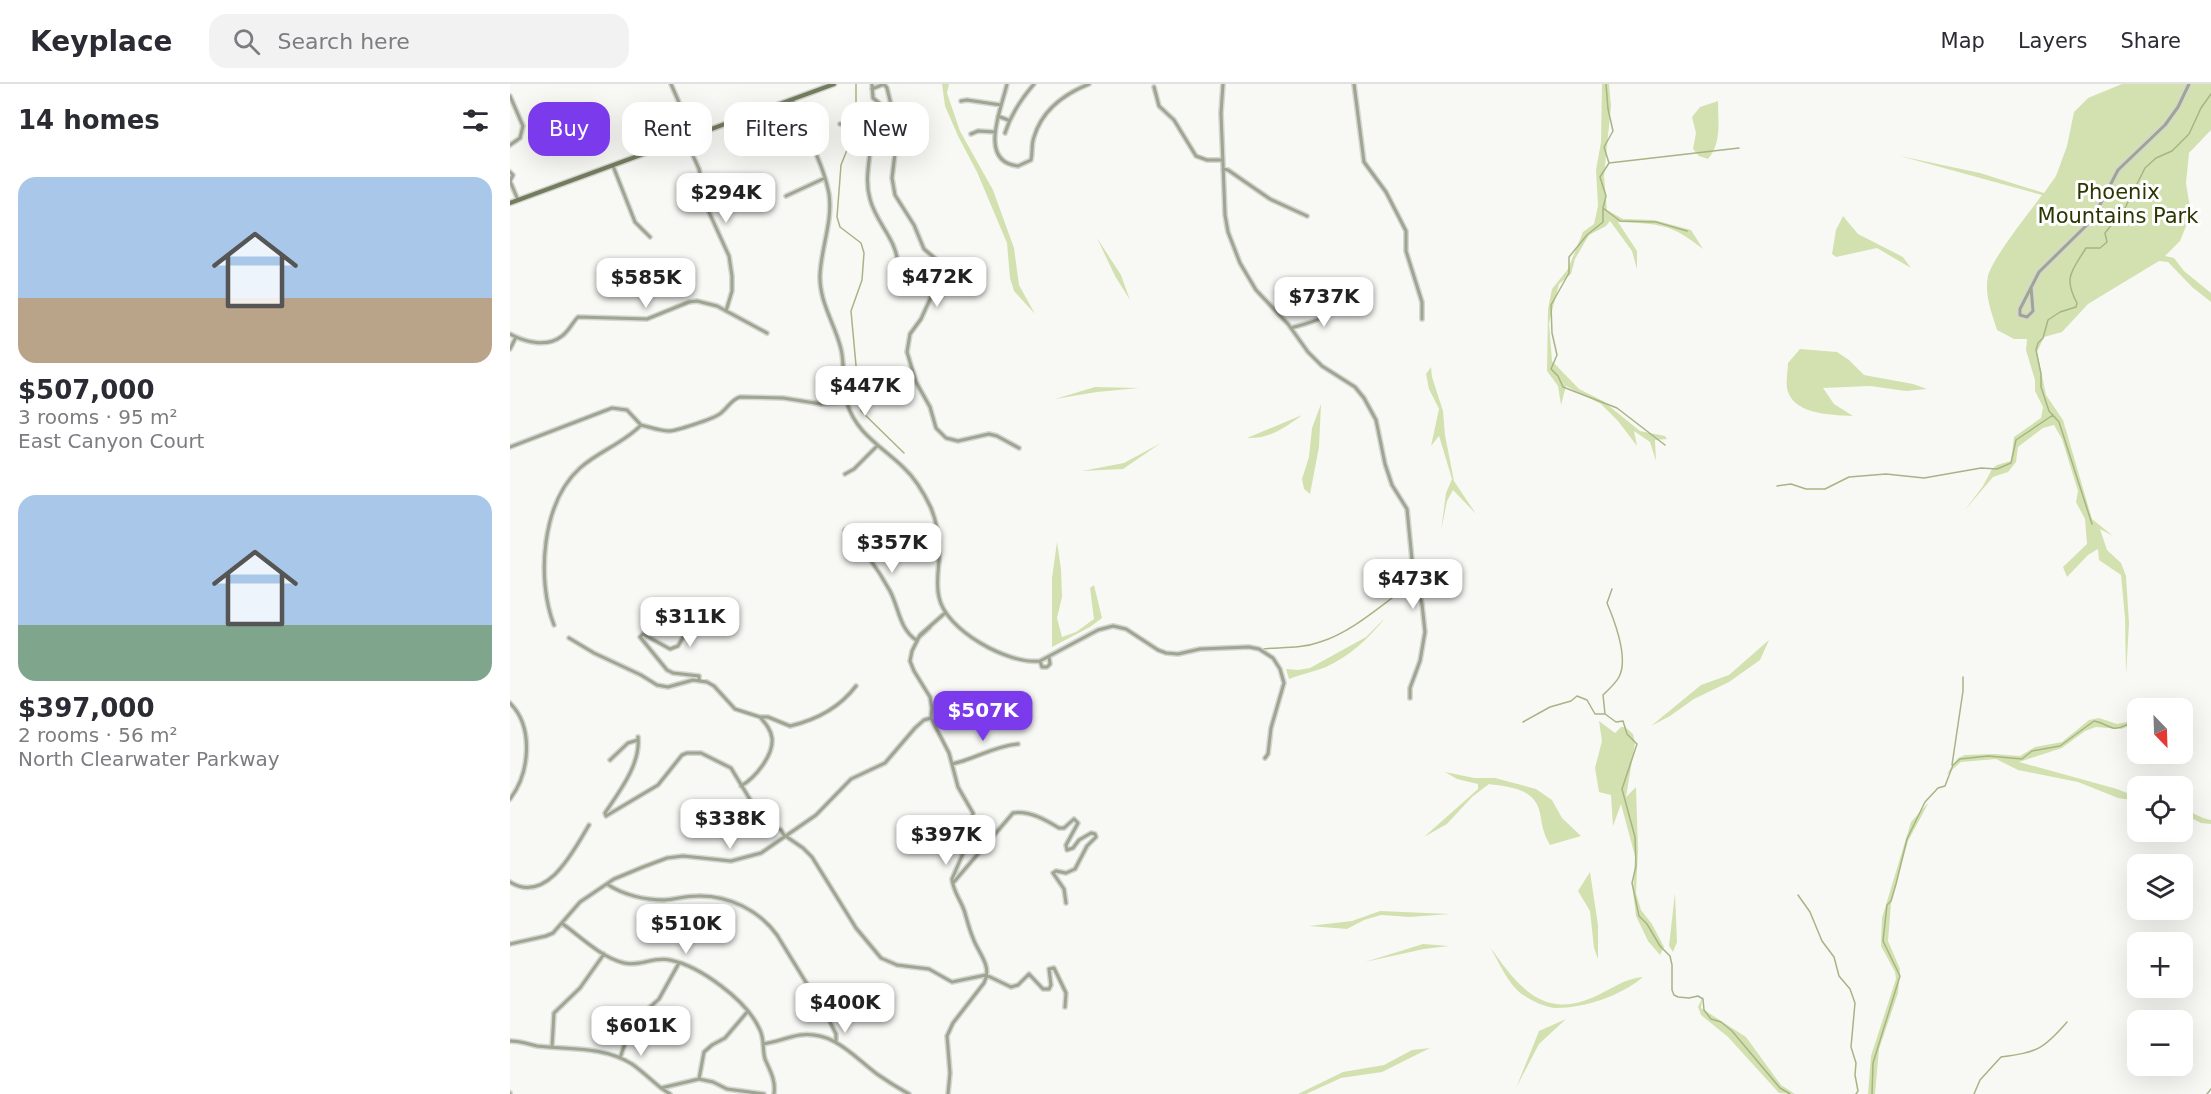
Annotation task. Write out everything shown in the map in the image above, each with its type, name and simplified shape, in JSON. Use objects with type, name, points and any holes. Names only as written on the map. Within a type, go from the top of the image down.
[{"type":"main road","points":[[712,130],[834,84]]},
{"type":"main road","points":[[510,203],[641,156]]},
{"type":"street","points":[[671,84],[679,102]]},
{"type":"street","points":[[872,84],[871,93],[878,102]]},
{"type":"street","points":[[872,89],[884,84],[889,102]]},
{"type":"street","points":[[1007,84],[995,132],[996,150],[1002,160],[1013,166],[1023,165],[1030,160],[1034,137],[1047,112],[1062,98],[1089,84]]},
{"type":"street","points":[[1005,133],[1008,120],[1018,103],[1034,84]]},
{"type":"street","points":[[1223,84],[1221,160],[1227,226],[1240,263],[1264,299],[1291,328],[1314,359],[1355,387],[1368,404],[1376,420],[1392,485],[1407,509],[1413,570],[1424,611],[1425,632],[1420,661],[1410,688],[1410,698]]},
{"type":"street","points":[[1354,84],[1364,162],[1386,192],[1406,231],[1406,251],[1422,302],[1422,319]]},
{"type":"street","points":[[2031,287],[2033,311],[2027,317],[2020,315],[2020,309],[2031,287],[2039,272],[2094,217],[2121,166],[2157,133],[2175,112],[2189,84]]},
{"type":"street","points":[[1154,87],[1159,106],[1174,120],[1196,156],[1207,160],[1221,160]]},
{"type":"street","points":[[510,96],[523,126],[522,134],[517,142],[510,145]]},
{"type":"street","points":[[793,101],[825,178],[830,206],[820,288],[841,347],[846,402],[860,429],[908,472],[930,507],[939,544],[939,596],[945,613],[994,651],[1027,662],[1040,661],[1098,630],[1113,626],[1126,629],[1166,653],[1178,654],[1200,649],[1249,647],[1259,649],[1273,657],[1284,683],[1270,728],[1268,754],[1265,758]]},
{"type":"street","points":[[961,101],[1001,105]]},
{"type":"street","points":[[998,116],[1008,120]]},
{"type":"street","points":[[971,134],[978,131],[995,132]]},
{"type":"street","points":[[693,156],[699,169],[708,210],[729,256],[732,291],[726,311]]},
{"type":"street","points":[[870,156],[867,189],[872,207],[894,244],[898,264]]},
{"type":"street","points":[[895,156],[892,178],[895,195],[914,225],[924,249],[949,270],[952,278],[950,286],[934,294],[929,300],[908,340],[907,352],[916,382],[930,407],[936,428],[942,436],[958,441],[989,434],[1019,448]]},
{"type":"street","points":[[613,166],[635,222],[650,237]]},
{"type":"street","points":[[1223,169],[1228,170],[1270,199],[1307,216]]},
{"type":"street","points":[[510,172],[513,176],[510,181],[518,200]]},
{"type":"street","points":[[786,196],[825,178]]},
{"type":"street","points":[[510,334],[532,342],[548,343],[562,336],[578,317],[647,319],[697,301],[717,306],[767,333]]},
{"type":"street","points":[[1291,328],[1317,320],[1338,303]]},
{"type":"street","points":[[510,349],[516,337]]},
{"type":"street","points":[[510,447],[612,408],[627,410],[641,425],[675,430],[713,418],[735,399],[742,397],[783,398],[821,404],[846,402]]},
{"type":"street","points":[[554,625],[546,590],[545,550],[549,526],[558,498],[579,469],[598,454],[633,434],[641,425]]},
{"type":"street","points":[[845,474],[854,469],[877,446]]},
{"type":"street","points":[[845,530],[866,553],[891,594],[901,622],[916,640]]},
{"type":"street","points":[[699,680],[699,676],[673,673],[667,670],[640,637],[641,635],[648,636],[670,649],[678,646],[693,620],[710,611],[710,607],[704,600]]},
{"type":"street","points":[[945,613],[916,640],[911,655],[911,664],[930,698],[931,718],[948,749],[958,787],[971,808],[973,816],[968,844],[952,879],[952,884],[964,909],[972,937],[985,960],[986,975],[982,986],[953,1023],[947,1036],[950,1073],[948,1094]]},
{"type":"street","points":[[569,638],[663,687],[699,680],[714,686],[735,709],[760,717],[768,717],[790,726],[826,713],[850,694],[856,686]]},
{"type":"street","points":[[1040,661],[1042,667],[1047,668],[1050,664],[1049,657]]},
{"type":"street","points":[[510,703],[518,711],[523,721],[525,761],[521,781],[510,799]]},
{"type":"street","points":[[741,786],[749,782],[760,769],[772,745],[768,727],[760,717]]},
{"type":"street","points":[[510,944],[553,933],[573,908],[607,884],[624,874],[668,858],[694,856],[730,861],[754,856],[774,845],[784,835],[816,815],[852,779],[885,763],[915,728],[924,720],[931,718]]},
{"type":"street","points":[[610,760],[628,743],[638,739],[638,748],[627,779],[605,813],[606,816],[658,785],[682,755],[701,753],[725,764],[735,774],[763,821],[781,830],[784,835],[812,857],[856,928],[881,958],[893,964],[934,971],[952,982],[986,975],[1011,987],[1018,985],[1029,975],[1039,987],[1048,989],[1051,985],[1049,969],[1054,968],[1066,993],[1065,1006]]},
{"type":"street","points":[[952,764],[1002,745],[1018,744]]},
{"type":"street","points":[[952,884],[1013,813],[1028,814],[1046,820],[1059,828],[1064,828],[1074,819],[1078,823],[1066,845],[1067,849],[1073,848],[1079,840],[1092,833],[1096,837],[1087,846],[1075,870],[1053,873],[1064,889],[1066,903]]},
{"type":"street","points":[[510,882],[529,888],[553,876],[565,864],[589,825]]},
{"type":"street","points":[[607,884],[630,895],[654,899],[713,897],[735,902],[752,911],[777,935],[829,1020],[836,1034],[836,1041]]},
{"type":"street","points":[[562,924],[604,954],[630,964],[663,959],[679,963],[725,988],[748,1011],[759,1027],[764,1053],[775,1083],[774,1094]]},
{"type":"street","points":[[552,1047],[554,1013],[580,988],[604,954]]},
{"type":"street","points":[[620,1058],[632,1026],[659,999],[679,963]]},
{"type":"street","points":[[699,1079],[704,1052],[725,1038],[748,1011]]},
{"type":"street","points":[[764,1044],[800,1035],[813,1035],[836,1041],[849,1049],[877,1074],[909,1094]]},
{"type":"street","points":[[510,1041],[535,1046],[584,1048],[620,1058],[634,1065],[670,1094]]},
{"type":"street","points":[[661,1088],[699,1079],[713,1082],[727,1092],[764,1094]]},
{"type":"green space","points":[[942,84],[949,84],[947,93],[960,131],[993,190],[1014,248],[1019,285],[1035,314],[1014,291],[1010,278],[1007,243],[977,172],[945,106]]},
{"type":"green space","points":[[1602,84],[1609,84],[1611,106],[1604,176],[1607,210],[1623,219],[1654,220],[1691,230],[1703,249],[1682,234],[1664,226],[1618,222],[1637,251],[1637,269],[1632,251],[1610,221],[1606,226],[1589,235],[1575,259],[1571,274],[1559,284],[1549,323],[1552,361],[1579,389],[1603,401],[1640,431],[1665,436],[1667,439],[1655,440],[1656,461],[1650,442],[1634,431],[1637,446],[1618,421],[1601,404],[1566,386],[1561,405],[1558,386],[1547,371],[1548,309],[1552,289],[1568,269],[1583,232],[1594,224],[1598,206],[1596,170],[1601,142]]},
{"type":"green space","name":"Phoenix Mountains Park","points":[[2122,84],[2211,84],[2211,130],[2189,153],[2186,183],[2191,214],[2180,241],[2165,256],[2174,258],[2184,271],[2211,293],[2211,302],[2192,287],[2168,262],[2159,261],[2088,304],[2062,332],[2044,337],[2037,352],[2046,395],[2063,420],[2092,519],[2113,536],[2100,529],[2107,550],[2121,563],[2126,576],[2129,623],[2126,675],[2125,618],[2121,575],[2099,560],[2098,549],[2088,555],[2067,577],[2063,567],[2087,544],[2085,519],[2076,502],[2078,491],[2062,439],[2054,425],[2043,428],[2018,447],[2016,462],[2008,472],[1993,477],[1964,511],[1983,486],[1992,469],[2011,461],[2014,437],[2041,418],[2043,407],[2035,391],[2035,380],[2026,350],[2027,339],[2014,339],[1997,330],[1989,304],[1987,283],[1991,268],[1997,258],[2042,195],[1900,156],[1980,173],[2044,193],[2056,176],[2067,146],[2074,112],[2088,98]]},
{"type":"green space","points":[[1718,101],[1717,139],[1708,159],[1699,156],[1693,149],[1696,133],[1692,117],[1700,107]]},
{"type":"green space","points":[[1843,216],[1858,234],[1903,257],[1911,268],[1877,248],[1836,257],[1832,254],[1836,230]]},
{"type":"green space","points":[[1097,238],[1121,275],[1130,300],[1115,276]]},
{"type":"green space","points":[[1800,349],[1837,352],[1864,375],[1913,384],[1927,389],[1906,391],[1870,386],[1823,388],[1834,404],[1853,416],[1816,412],[1792,400],[1788,392],[1788,363]]},
{"type":"green space","points":[[1431,367],[1443,411],[1454,481],[1476,514],[1453,490],[1447,501],[1441,531],[1446,493],[1452,479],[1439,436],[1431,446],[1439,409],[1429,389],[1426,374]]},
{"type":"green space","points":[[1095,387],[1139,388],[1055,399]]},
{"type":"green space","points":[[1321,404],[1319,447],[1310,494],[1304,489],[1302,479],[1309,457],[1312,428]]},
{"type":"green space","points":[[1302,415],[1270,435],[1247,438]]},
{"type":"green space","points":[[1161,443],[1123,469],[1082,471],[1124,463]]},
{"type":"green space","points":[[1057,542],[1062,597],[1057,618],[1062,637],[1076,632],[1094,619],[1090,588],[1094,585],[1102,618],[1052,647],[1052,578]]},
{"type":"green space","points":[[1385,618],[1366,639],[1343,658],[1326,667],[1289,679],[1286,669],[1310,668],[1366,637]]},
{"type":"green space","points":[[1769,640],[1760,660],[1729,682],[1694,699],[1651,726],[1701,685],[1729,675]]},
{"type":"green space","points":[[2099,718],[2117,724],[2127,722],[2127,727],[2121,729],[2096,727],[2085,731],[2062,748],[2019,762],[2117,789],[2127,793],[2127,799],[2078,782],[2018,770],[1996,759],[1961,762],[1946,775],[1958,758],[1965,755],[2020,756],[2035,747],[2062,742],[2089,720]]},
{"type":"green space","points":[[1599,721],[1615,733],[1621,727],[1625,727],[1633,734],[1635,743],[1626,797],[1636,787],[1638,850],[1636,893],[1641,910],[1652,924],[1664,947],[1660,955],[1648,941],[1636,916],[1633,891],[1635,856],[1621,804],[1613,826],[1611,795],[1599,792],[1595,768],[1602,741]]},
{"type":"green space","points":[[1445,772],[1474,778],[1495,778],[1536,789],[1552,800],[1562,818],[1581,836],[1550,845],[1533,798],[1520,790],[1489,784],[1472,797],[1447,824],[1424,837],[1478,789],[1478,784],[1457,779]]},
{"type":"green space","points":[[1929,802],[1908,841],[1891,903],[1888,941],[1900,969],[1898,993],[1879,1049],[1875,1094],[1868,1094],[1871,1056],[1896,979],[1895,972],[1881,946],[1882,918],[1911,822]]},
{"type":"green space","points":[[2193,813],[2211,820],[2211,824],[2193,819]]},
{"type":"green space","points":[[1590,872],[1598,925],[1598,959],[1594,948],[1590,911],[1578,891]]},
{"type":"green space","points":[[1675,893],[1677,942],[1673,952],[1669,946]]},
{"type":"green space","points":[[1380,911],[1450,914],[1410,917],[1381,915],[1364,920],[1347,929],[1309,926],[1352,921]]},
{"type":"green space","points":[[1423,944],[1449,946],[1365,962]]},
{"type":"green space","points":[[1490,947],[1522,986],[1534,996],[1547,1002],[1577,1003],[1625,982],[1643,977],[1624,990],[1602,1000],[1578,1006],[1552,1008],[1519,992],[1509,980]]},
{"type":"green space","points":[[1703,996],[1701,1008],[1746,1037],[1781,1085],[1795,1094],[1779,1093],[1728,1037],[1701,1015],[1698,1007]]},
{"type":"green space","points":[[1566,1019],[1539,1044],[1516,1088],[1539,1031]]},
{"type":"green space","points":[[1430,1048],[1382,1072],[1341,1078],[1306,1094],[1298,1094],[1343,1072],[1384,1065],[1412,1050]]},
{"type":"waterway","points":[[856,84],[856,111],[851,120],[849,145],[841,165],[837,217],[840,227],[861,243],[864,253],[862,280],[851,311],[859,398],[861,411],[904,453]]},
{"type":"waterway","points":[[1606,84],[1613,131],[1604,147],[1609,163],[1600,177],[1606,196],[1603,208],[1620,221],[1656,222],[1687,231]]},
{"type":"waterway","points":[[2092,524],[2059,422],[2049,411],[2041,387],[2036,350],[2043,338],[2048,320],[2060,312],[2076,307],[2077,303],[2071,287],[2071,274],[2086,248],[2100,248],[2107,242],[2105,233],[2125,208],[2145,168],[2156,158],[2172,151],[2189,134],[2201,108],[2211,94]]},
{"type":"waterway","points":[[1609,163],[1739,148]]},
{"type":"waterway","points":[[1603,208],[1603,222],[1587,235],[1569,257],[1569,273],[1551,305],[1552,333],[1557,355],[1551,369],[1558,376],[1563,387],[1617,408],[1665,445]]},
{"type":"waterway","points":[[1777,486],[1791,484],[1806,489],[1825,489],[1849,477],[1886,474],[1924,478],[1981,468],[1997,469],[2011,463],[2016,440],[2053,415]]},
{"type":"waterway","points":[[1260,649],[1305,646],[1333,637],[1357,623],[1414,582]]},
{"type":"waterway","points":[[1612,589],[1607,603],[1620,640],[1622,669],[1614,684],[1603,695],[1605,714],[1616,722],[1623,721],[1627,734],[1637,744],[1622,789],[1635,837],[1636,866],[1632,883],[1639,916],[1670,956],[1674,995],[1689,998],[1698,996],[1703,999],[1704,1010],[1711,1019],[1721,1022],[1732,1031],[1780,1088],[1790,1094]]},
{"type":"waterway","points":[[1952,765],[1963,677]]},
{"type":"waterway","points":[[1523,722],[1550,707],[1571,701],[1577,696],[1587,700],[1595,714],[1605,714]]},
{"type":"waterway","points":[[1872,1094],[1873,1063],[1900,976],[1883,941],[1887,905],[1891,901],[1907,839],[1925,802],[1938,788],[1945,786],[1953,765],[1960,759],[1988,756],[2022,759],[2032,751],[2060,746],[2094,721],[2113,728],[2127,725]]},
{"type":"waterway","points":[[1798,895],[1810,912],[1822,941],[1834,957],[1839,976],[1850,989],[1855,1003],[1851,1047],[1856,1063],[1855,1075],[1858,1091],[1856,1094]]},
{"type":"waterway","points":[[1974,1094],[1980,1080],[2001,1057],[2038,1048],[2052,1039],[2067,1022]]},
{"type":"waterway","points":[[2207,1094],[2211,1089]]}]
